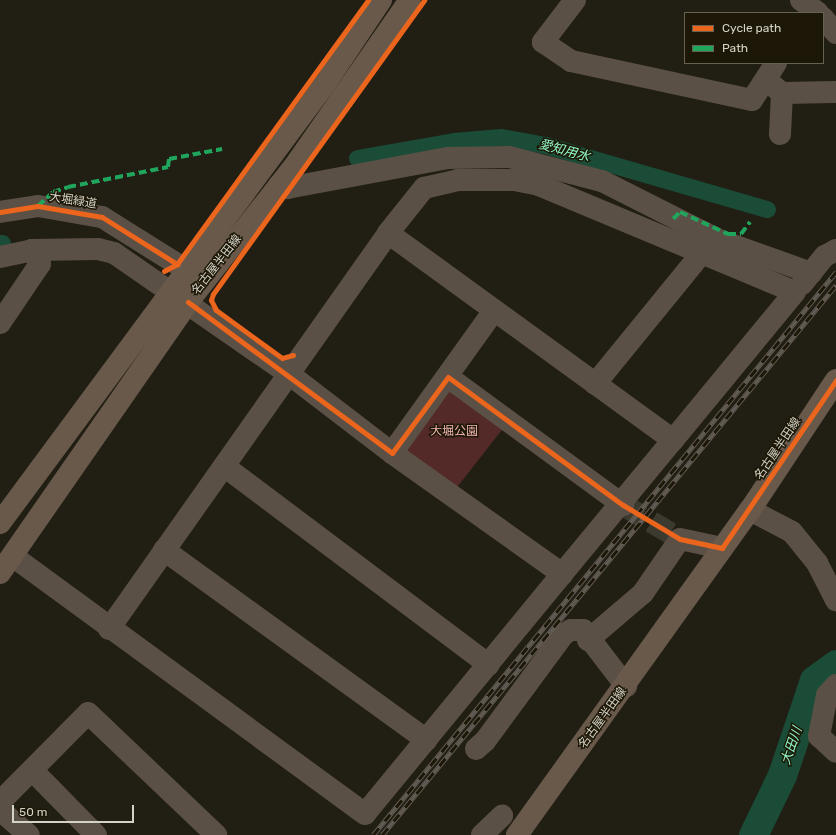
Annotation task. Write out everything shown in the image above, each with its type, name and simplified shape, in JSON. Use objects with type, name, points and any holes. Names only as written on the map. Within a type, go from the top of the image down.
[{"type":"main road","name":"名古屋半田線","points":[[6,565],[180,297],[381,0]]},
{"type":"main road","name":"名古屋半田線","points":[[0,523],[180,297],[279,184],[410,0]]},
{"type":"main road","name":"名古屋半田線","points":[[517,835],[626,686],[750,510],[836,380]]},
{"type":"street","points":[[575,0],[543,42],[571,61],[752,100],[771,71]]},
{"type":"street","points":[[824,20],[836,33]]},
{"type":"street","points":[[771,71],[782,93],[780,134]]},
{"type":"street","points":[[782,93],[836,92]]},
{"type":"street","points":[[279,184],[288,188],[448,158],[509,157],[602,181],[719,240],[811,273]]},
{"type":"street","points":[[109,629],[388,233],[424,188],[458,180],[514,180],[546,188],[795,292]]},
{"type":"street","name":"大堀緑道","points":[[0,212],[38,206],[102,217],[177,264]]},
{"type":"street","points":[[388,233],[493,312],[673,440]]},
{"type":"street","points":[[0,323],[40,264],[32,250]]},
{"type":"street","points":[[0,257],[32,250],[106,250],[180,297],[289,374],[392,453],[562,574]]},
{"type":"street","points":[[6,565],[109,629],[365,814],[489,665],[562,574],[623,505],[673,440],[825,256],[836,250]]},
{"type":"street","points":[[594,384],[701,254]]},
{"type":"street","points":[[392,453],[448,377],[493,312]]},
{"type":"street","points":[[448,377],[623,505]]},
{"type":"street","points":[[224,466],[489,665]]},
{"type":"street","points":[[750,510],[792,532],[817,563],[836,600]]},
{"type":"street","points":[[588,640],[643,593],[680,539],[722,548]]},
{"type":"street","points":[[164,550],[426,740]]},
{"type":"street","points":[[476,749],[485,741],[564,634],[583,630],[588,640],[626,686]]},
{"type":"street","points":[[836,685],[826,695],[819,736],[836,752]]},
{"type":"street","points":[[0,802],[33,771],[88,713],[216,835]]},
{"type":"street","points":[[33,771],[96,835]]},
{"type":"street","points":[[0,810],[29,835]]},
{"type":"street","points":[[482,835],[502,816]]},
{"type":"green space","name":"大堀公園","points":[[448,377],[507,423],[449,497],[390,451]]},
{"type":"waterway","name":"愛知用水","points":[[357,158],[454,141],[501,137],[545,145],[767,209]]},
{"type":"waterway","name":"大田川","points":[[753,835],[782,775],[814,680],[836,664]]},
{"type":"tunnel","points":[[623,505],[680,539]]},
{"type":"railway","points":[[373,835],[836,272]]},
{"type":"railway","points":[[382,835],[836,285]]},
{"type":"marked path","points":[[38,206],[53,192],[68,187],[168,167],[169,159],[222,149]]},
{"type":"marked path","points":[[673,219],[680,212],[728,234],[741,234],[750,222]]},
{"type":"cycle path","points":[[164,271],[177,264],[368,0]]},
{"type":"cycle path","points":[[293,355],[282,358],[216,310],[211,300],[213,294],[424,0]]},
{"type":"cycle path","points":[[0,212],[38,206],[102,217],[177,264]]},
{"type":"cycle path","points":[[188,302],[392,453],[448,377],[623,505],[680,539],[722,548],[836,380]]}]
